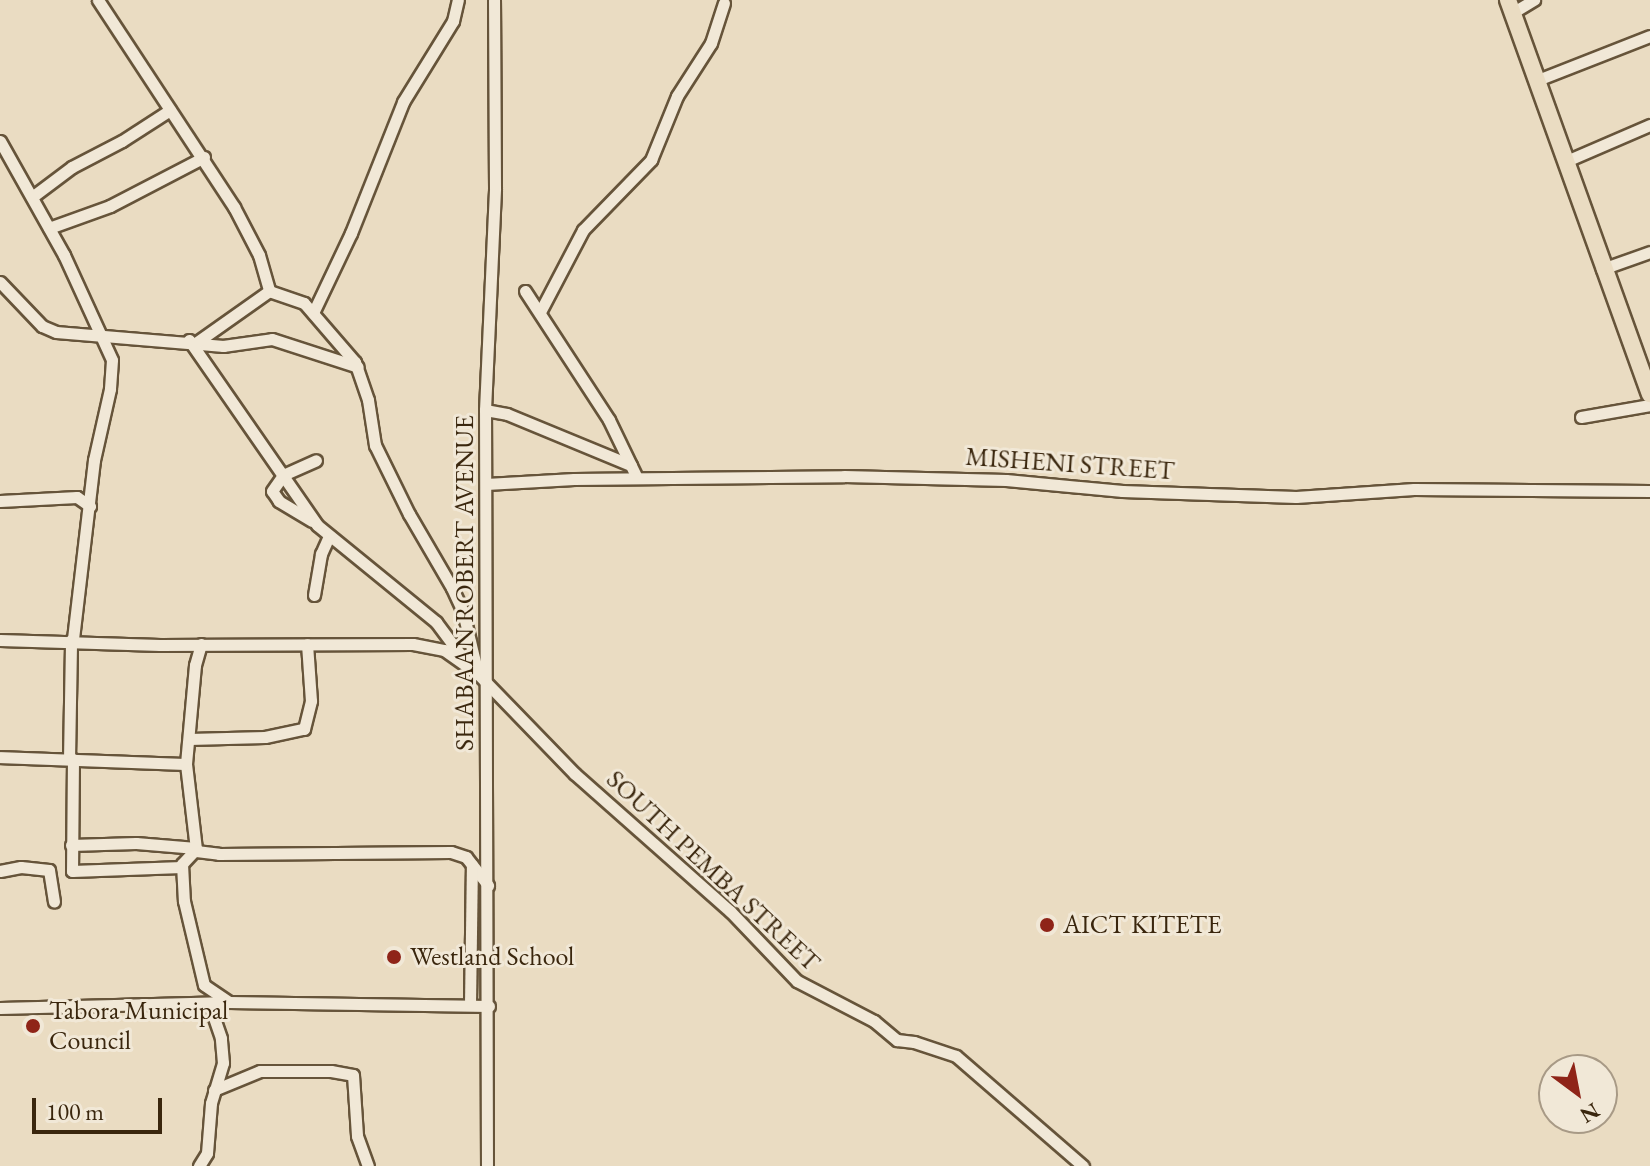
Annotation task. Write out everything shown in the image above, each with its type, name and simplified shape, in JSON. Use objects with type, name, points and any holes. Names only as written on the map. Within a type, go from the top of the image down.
[{"type":"highway","points":[[1510,6],[1602,269],[1650,394]]},
{"type":"street","points":[[98,0],[204,157],[253,240],[269,291]]},
{"type":"street","points":[[313,313],[351,233],[403,102],[453,21],[458,0]]},
{"type":"street","name":"SHABAAN ROBERT AVENUE","points":[[487,1166],[489,1006],[485,410],[495,188],[494,0]]},
{"type":"street","points":[[1510,6],[1534,0]]},
{"type":"street","points":[[540,312],[583,230],[652,157],[677,96],[711,43],[724,3]]},
{"type":"street","points":[[1535,81],[1650,36]]},
{"type":"street","points":[[32,197],[72,167],[122,141],[170,110]]},
{"type":"street","points":[[1564,162],[1650,125]]},
{"type":"street","points":[[0,141],[49,228],[101,334],[112,365],[72,640],[70,866],[74,873],[182,867]]},
{"type":"street","points":[[49,228],[110,206],[204,157]]},
{"type":"street","points":[[1602,269],[1650,252]]},
{"type":"street","points":[[3,286],[49,329],[235,346],[254,339],[272,339],[358,367]]},
{"type":"street","points":[[193,341],[269,291],[293,297],[313,313],[358,367],[375,445],[409,514],[452,588],[466,624],[474,671]]},
{"type":"street","points":[[525,291],[609,420],[637,478]]},
{"type":"street","points":[[193,341],[317,525]]},
{"type":"street","points":[[1581,417],[1650,405]]},
{"type":"street","points":[[485,410],[507,414],[631,465]]},
{"type":"street","points":[[316,460],[283,475],[274,486],[274,496],[317,525],[436,622],[474,671]]},
{"type":"street","name":"MISHENI STREET","points":[[486,484],[637,478],[844,476],[1006,480],[1122,491],[1296,497],[1414,489],[1650,491]]},
{"type":"street","points":[[0,501],[77,497],[90,506]]},
{"type":"street","points":[[314,595],[321,554],[329,536]]},
{"type":"street","points":[[0,640],[433,647],[452,655],[474,671]]},
{"type":"street","points":[[196,850],[186,764],[195,665],[201,644]]},
{"type":"street","points":[[189,739],[265,737],[304,729],[311,701],[307,644]]},
{"type":"street","name":"SOUTH PEMBA STREET","points":[[474,671],[575,774],[730,911],[797,981],[868,1018],[897,1040],[914,1042],[956,1056],[1083,1166]]},
{"type":"street","points":[[0,757],[113,764],[186,764]]},
{"type":"street","points":[[71,845],[136,843],[219,854],[451,852],[466,857],[488,885]]},
{"type":"street","points":[[196,850],[185,859],[182,867],[184,905],[203,982],[229,1002]]},
{"type":"street","points":[[470,1004],[472,865]]},
{"type":"street","points":[[0,871],[21,867],[49,870],[54,902]]},
{"type":"street","points":[[0,1008],[229,1002],[489,1006]]},
{"type":"street","points":[[199,1166],[207,1153],[214,1090],[223,1068],[223,1055],[209,1003]]},
{"type":"street","points":[[214,1090],[260,1071],[331,1071],[353,1075],[357,1136],[368,1166]]},
{"type":"place","name":"AICT KITETE","points":[[1047,925]]},
{"type":"place","name":"Westland School","points":[[394,957]]},
{"type":"place","name":"Tabora Municipal Council","points":[[33,1026]]}]
